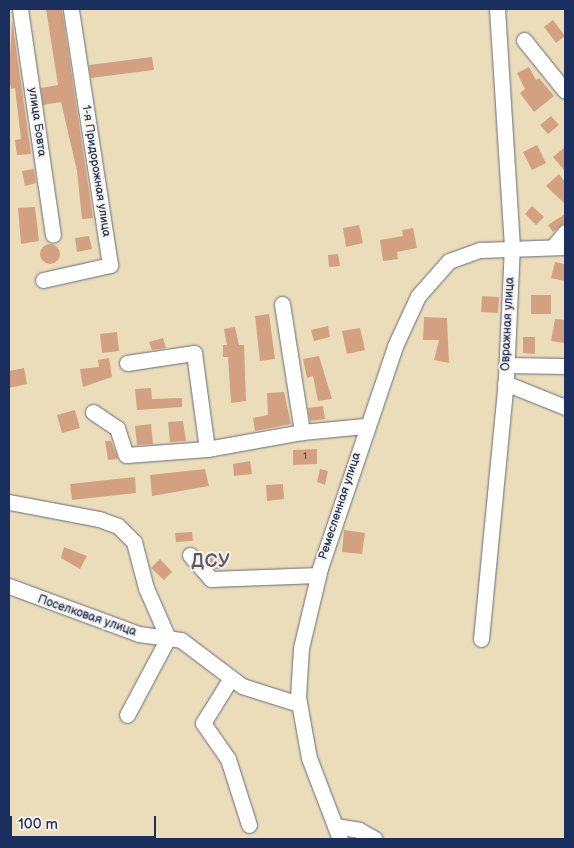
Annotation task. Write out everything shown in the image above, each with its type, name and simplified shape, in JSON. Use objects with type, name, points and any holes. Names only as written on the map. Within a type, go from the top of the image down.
[{"type":"street","name":"улица Бовта","points":[[20,9],[53,235]]},
{"type":"street","name":"1-я Придорожная улица","points":[[43,280],[110,265],[71,9]]},
{"type":"street","name":"Овражная улица","points":[[481,640],[517,246],[497,9]]},
{"type":"street","points":[[524,40],[565,91]]},
{"type":"street","points":[[559,247],[565,232]]},
{"type":"street","name":"Ремесленная улица","points":[[337,833],[309,758],[299,704],[300,648],[318,575],[365,426],[409,314],[426,284],[449,261],[465,254],[517,246],[559,247]]},
{"type":"street","points":[[282,304],[302,432]]},
{"type":"street","points":[[127,363],[194,353],[207,449]]},
{"type":"street","points":[[506,365],[565,366]]},
{"type":"street","points":[[505,382],[565,407]]},
{"type":"street","points":[[93,412],[117,428],[126,455],[207,449],[302,432],[365,426]]},
{"type":"street","points":[[9,502],[118,526],[134,542],[146,588],[168,638],[128,716]]},
{"type":"street","points":[[190,555],[211,579],[318,575]]},
{"type":"street","name":"Поселковая улица","points":[[9,586],[139,634],[181,640],[242,686],[299,704]]},
{"type":"street","points":[[231,678],[203,723],[228,759],[249,825]]},
{"type":"street","points":[[337,833],[359,830],[375,839]]},
{"type":"building","points":[[46,9],[62,9],[93,218],[82,219],[77,171],[61,102],[43,105],[41,88],[58,85]]},
{"type":"building","points":[[12,20],[31,154],[17,155],[15,140],[21,139],[15,88],[11,89],[9,77]]},
{"type":"building","points":[[553,20],[565,36],[556,43],[544,27]]},
{"type":"building","points":[[152,57],[154,70],[91,78],[89,65]]},
{"type":"building","points":[[529,67],[536,80],[539,78],[554,96],[534,112],[520,93],[525,89],[517,73]]},
{"type":"building","points":[[551,116],[559,125],[548,134],[540,125]]},
{"type":"building","points":[[537,145],[546,163],[532,170],[523,152]]},
{"type":"building","points":[[565,147],[565,171],[553,157]]},
{"type":"building","points":[[34,169],[36,183],[25,186],[22,171]]},
{"type":"building","points":[[559,174],[565,182],[565,204],[546,186]]},
{"type":"building","points":[[532,206],[544,217],[536,225],[525,214]]},
{"type":"building","points":[[35,207],[39,241],[21,244],[18,208]]},
{"type":"building","points":[[565,214],[565,223],[553,232],[548,225]]},
{"type":"building","points":[[359,225],[363,243],[346,247],[343,228]]},
{"type":"building","points":[[413,228],[417,248],[397,252],[398,259],[383,261],[380,240],[403,236],[402,230]]},
{"type":"building","points":[[89,236],[92,249],[77,252],[75,238]]},
{"type":"building","points":[[46,244],[54,244],[60,250],[60,258],[54,264],[46,264],[40,258],[40,250]]},
{"type":"building","points":[[338,254],[340,266],[329,267],[328,255]]},
{"type":"building","points":[[555,262],[565,264],[565,281],[551,278]]},
{"type":"building","points":[[531,295],[551,295],[551,314],[531,314]]},
{"type":"building","points":[[482,296],[499,297],[498,313],[481,312]]},
{"type":"building","points":[[269,314],[275,359],[260,361],[255,316]]},
{"type":"building","points":[[424,317],[447,318],[449,363],[434,360],[439,340],[423,340]]},
{"type":"building","points":[[555,319],[565,320],[564,343],[551,341]]},
{"type":"building","points":[[328,326],[330,337],[314,341],[311,330]]},
{"type":"building","points":[[235,327],[239,345],[244,345],[246,401],[231,403],[228,357],[223,357],[223,345],[227,345],[224,329]]},
{"type":"building","points":[[360,328],[365,350],[347,354],[342,331]]},
{"type":"building","points":[[117,332],[119,351],[102,353],[100,334]]},
{"type":"building","points":[[523,337],[535,337],[535,354],[523,353]]},
{"type":"building","points":[[163,338],[166,348],[152,350],[149,342]]},
{"type":"building","points":[[319,356],[332,399],[318,401],[313,376],[307,378],[303,359]]},
{"type":"building","points":[[109,358],[112,377],[83,387],[80,369],[99,367],[98,360]]},
{"type":"building","points":[[24,368],[27,384],[9,388],[9,371]]},
{"type":"building","points":[[151,388],[152,399],[182,398],[182,407],[137,410],[135,389]]},
{"type":"building","points":[[284,392],[291,424],[255,431],[253,418],[268,415],[267,393]]},
{"type":"building","points":[[323,406],[325,419],[310,421],[308,408]]},
{"type":"building","points":[[75,410],[80,428],[62,433],[57,415]]},
{"type":"building","points":[[183,421],[186,441],[170,442],[168,422]]},
{"type":"building","points":[[151,424],[153,444],[137,445],[135,426]]},
{"type":"building","points":[[105,441],[111,441],[118,459],[108,460]]},
{"type":"building","points":[[317,449],[317,464],[293,465],[293,450]]},
{"type":"building","points":[[250,461],[252,474],[234,476],[233,464]]},
{"type":"building","points":[[205,469],[209,486],[152,496],[150,475]]},
{"type":"building","points":[[320,469],[328,471],[325,485],[317,482]]},
{"type":"building","points":[[135,477],[136,493],[72,500],[70,484]]},
{"type":"building","points":[[283,484],[284,499],[267,501],[266,485]]},
{"type":"building","points":[[344,530],[365,533],[362,554],[342,552]]},
{"type":"building","points":[[192,532],[193,541],[176,542],[175,533]]},
{"type":"building","points":[[64,547],[87,556],[80,569],[61,558]]},
{"type":"building","points":[[206,556],[223,557],[222,569],[215,569]]},
{"type":"building","points":[[160,559],[172,572],[164,580],[151,568]]},
{"type":"district","name":"ДСУ","points":[[211,562]]}]
